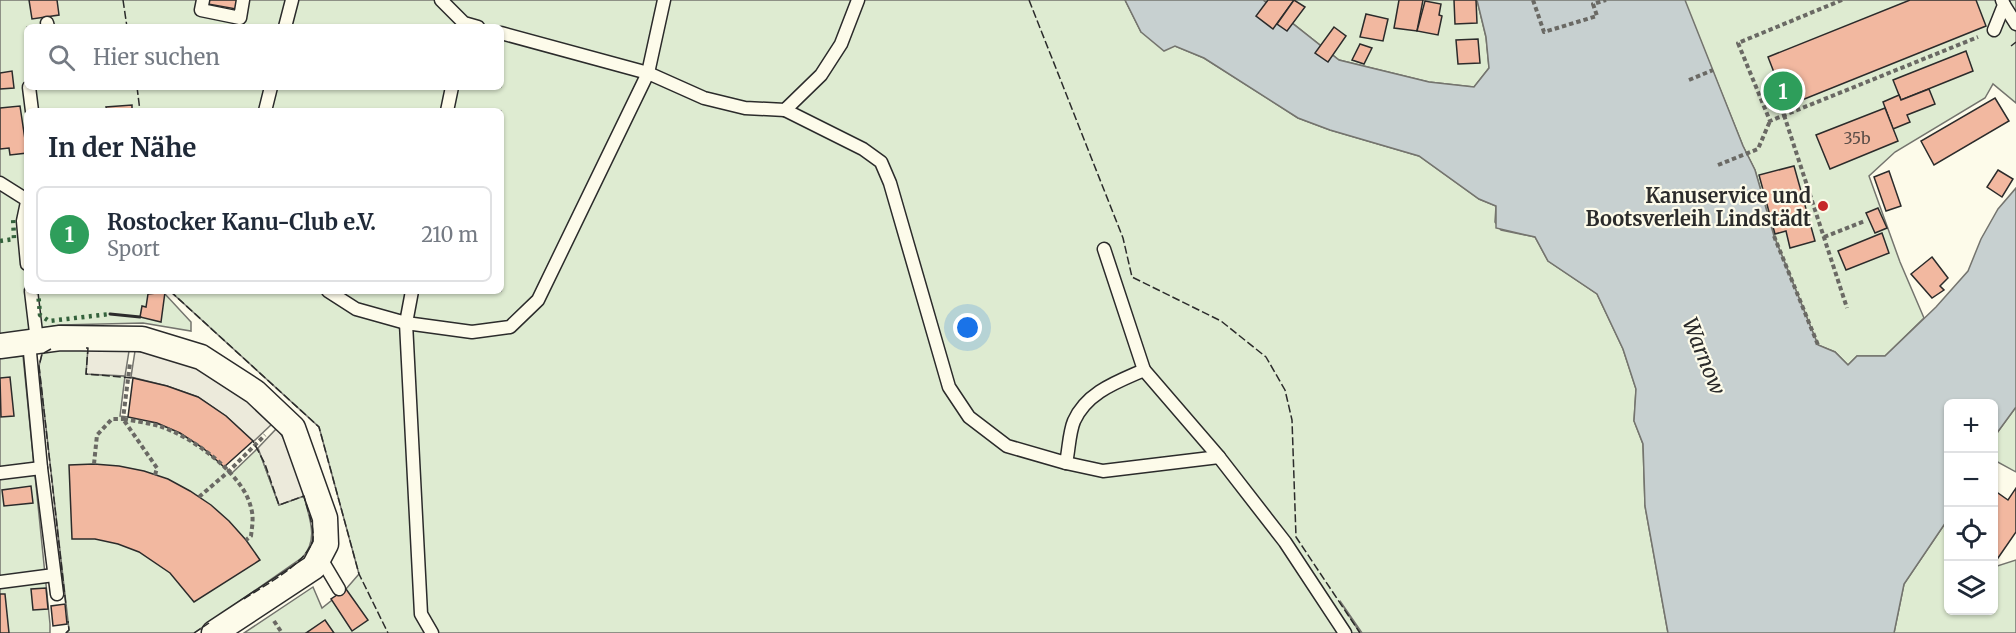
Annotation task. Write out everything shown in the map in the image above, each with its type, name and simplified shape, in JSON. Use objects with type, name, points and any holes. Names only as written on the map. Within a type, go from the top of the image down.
[{"type":"street","points":[[0,346],[60,338],[142,339],[201,357],[255,392],[293,428],[325,519],[326,544],[314,567],[214,633]]},
{"type":"lane","points":[[203,0],[201,10],[240,18],[243,0]]},
{"type":"lane","points":[[286,24],[291,0]]},
{"type":"lane","points":[[441,0],[462,24]]},
{"type":"lane","points":[[333,294],[356,309],[406,323],[472,332],[510,327],[538,300],[648,73],[664,0]]},
{"type":"lane","points":[[785,110],[821,75],[841,44],[858,0]]},
{"type":"lane","points":[[2003,2],[2016,24]]},
{"type":"lane","points":[[1994,30],[2003,2]]},
{"type":"lane","points":[[504,34],[648,73],[704,98],[745,108],[785,110],[863,149],[880,162],[890,183],[949,387],[969,417],[1007,446],[1103,471],[1219,457]]},
{"type":"lane","points":[[29,90],[32,108]]},
{"type":"lane","points":[[267,108],[270,90]]},
{"type":"lane","points":[[448,108],[451,90]]},
{"type":"lane","points":[[0,183],[24,199]]},
{"type":"lane","points":[[24,212],[22,220],[24,238]]},
{"type":"lane","points":[[1104,249],[1144,370],[1219,457],[1285,542],[1345,633]]},
{"type":"lane","points":[[31,294],[41,468],[57,594]]},
{"type":"lane","points":[[411,294],[406,323],[420,614],[432,633]]},
{"type":"lane","points":[[1066,463],[1073,423],[1084,403],[1102,389],[1144,370]]},
{"type":"lane","points":[[0,473],[41,468]]},
{"type":"lane","points":[[320,557],[339,589]]},
{"type":"lane","points":[[0,582],[54,575]]},
{"type":"path","points":[[1533,0],[1544,32],[1597,16],[1593,4],[1606,0]]},
{"type":"path","points":[[1718,165],[1758,149],[1770,121],[1738,43],[1842,0]]},
{"type":"path","points":[[1770,121],[1994,30]]},
{"type":"path","points":[[1689,80],[1713,70]]},
{"type":"path","points":[[1784,116],[1847,308]]},
{"type":"path","points":[[1824,237],[1865,221]]},
{"type":"path","points":[[1774,236],[1818,345]]},
{"type":"path","points":[[133,338],[123,419],[157,468],[155,475]]},
{"type":"path","points":[[199,497],[283,418]]},
{"type":"path","points":[[94,464],[97,435],[112,419],[161,427],[180,434],[205,451],[239,483],[252,510],[251,536],[246,540]]},
{"type":"green space","points":[[0,0],[1125,0],[1141,32],[1204,58],[1298,118],[1330,130],[1419,156],[1479,199],[1496,206],[1495,222],[1501,230],[1535,237],[1548,261],[1597,294],[1623,349],[1636,389],[1634,421],[1643,444],[1645,506],[1668,633],[1362,633],[1340,601],[1360,633],[244,633],[313,587],[322,608],[346,589],[359,574],[319,427],[173,294],[504,294],[504,108],[24,108],[24,294],[165,294],[191,322],[191,331],[143,323],[61,325],[0,335]]},
{"type":"green space","points":[[1263,0],[1477,0],[1486,37],[1489,68],[1474,87],[1429,82],[1339,60]]},
{"type":"green space","points":[[1684,0],[2016,0],[2016,103],[1993,84],[1985,98],[1895,152],[1869,176],[1900,262],[1924,318],[1885,356],[1857,356],[1848,365],[1835,352],[1818,345],[1774,236],[1755,170],[1743,146]]},
{"type":"green space","points":[[55,346],[88,348],[87,374],[125,376],[120,416],[153,422],[184,435],[232,473],[258,448],[279,505],[304,496],[312,535],[311,543],[303,557],[194,633],[66,633],[69,630],[39,366],[42,354]]},
{"type":"green space","points":[[23,356],[50,633],[0,633],[0,358]]},
{"type":"green space","points":[[2016,407],[2016,472],[1998,462],[1998,432]]},
{"type":"green space","points":[[1944,525],[1944,615],[1998,615],[1998,566],[2016,560],[2016,633],[1894,633],[1904,584]]},
{"type":"shaded area","points":[[88,348],[129,351],[125,376],[86,374]]},
{"type":"shaded area","points":[[135,351],[155,354],[196,367],[233,386],[273,423],[253,441],[226,416],[198,397],[131,377]]},
{"type":"shaded area","points":[[277,428],[286,442],[299,475],[304,496],[279,505],[258,448]]},
{"type":"water","name":"Warnow","points":[[1125,0],[1263,0],[1339,60],[1429,82],[1474,87],[1489,68],[1486,37],[1477,0],[1685,0],[1743,146],[1755,170],[1774,236],[1818,345],[1835,352],[1848,365],[1857,356],[1885,356],[1936,307],[1968,271],[1981,239],[1998,209],[2016,188],[2016,407],[1998,432],[1998,399],[1944,399],[1944,525],[1904,584],[1894,633],[1668,633],[1645,506],[1643,444],[1634,421],[1636,389],[1623,349],[1597,294],[1548,261],[1535,237],[1496,228],[1496,206],[1479,199],[1419,156],[1330,130],[1298,118],[1204,58],[1175,46],[1164,51],[1141,32]]},
{"type":"building","points":[[29,0],[57,0],[59,15],[32,19]]},
{"type":"building","points":[[209,0],[238,0],[236,9],[208,4]]},
{"type":"building","points":[[1268,0],[1294,0],[1273,29],[1256,16]]},
{"type":"building","points":[[1294,0],[1305,7],[1287,31],[1277,24]]},
{"type":"building","points":[[1399,0],[1423,0],[1417,31],[1394,28]]},
{"type":"building","points":[[1454,0],[1476,0],[1477,23],[1455,24]]},
{"type":"building","points":[[1910,0],[1976,0],[1986,26],[1787,106],[1768,57]]},
{"type":"building","points":[[1425,1],[1441,4],[1439,15],[1442,16],[1438,35],[1417,31]]},
{"type":"building","points":[[1366,14],[1388,19],[1383,41],[1360,37]]},
{"type":"building","points":[[1334,27],[1346,36],[1328,62],[1315,53]]},
{"type":"building","points":[[1478,39],[1480,63],[1458,64],[1456,40]]},
{"type":"building","points":[[1360,44],[1372,48],[1364,64],[1352,60]]},
{"type":"building","points":[[1966,51],[1973,71],[1901,100],[1893,80]]},
{"type":"building","points":[[12,71],[14,88],[0,89],[0,73]]},
{"type":"building","points":[[1929,89],[1935,104],[1907,115],[1910,122],[1893,129],[1883,102],[1899,95],[1901,100]]},
{"type":"building","points":[[1995,98],[2009,121],[1934,165],[1921,141]]},
{"type":"building","points":[[132,105],[132,108],[106,107]]},
{"type":"building","points":[[20,106],[24,153],[10,155],[9,148],[0,149],[0,108]]},
{"type":"building","points":[[1885,108],[1898,141],[1830,169],[1816,135]]},
{"type":"building","name":"Kanuservice und Bootsverleih Lindstädt","points":[[1794,166],[1815,241],[1790,248],[1786,231],[1775,234],[1759,175]]},
{"type":"building","points":[[1998,170],[2013,179],[2002,197],[1987,187]]},
{"type":"building","points":[[1889,171],[1901,206],[1886,211],[1874,177]]},
{"type":"building","points":[[1878,208],[1887,228],[1875,233],[1866,213]]},
{"type":"building","points":[[1882,233],[1889,253],[1846,270],[1838,251]]},
{"type":"building","points":[[1932,257],[1948,278],[1940,286],[1944,290],[1932,298],[1911,274]]},
{"type":"building","points":[[148,294],[165,294],[161,322],[140,317],[142,306],[146,307]]},
{"type":"building","points":[[10,377],[14,416],[1,417],[0,378]]},
{"type":"building","points":[[133,378],[167,386],[198,397],[226,416],[253,441],[224,467],[203,448],[180,433],[157,423],[128,417]]},
{"type":"building","points":[[94,464],[144,471],[168,479],[190,491],[229,521],[260,560],[194,602],[170,573],[139,552],[95,539],[72,539],[69,465]]},
{"type":"building","points":[[31,486],[33,503],[4,506],[2,490]]},
{"type":"building","points":[[2016,488],[2016,532],[1998,558],[1998,493],[2008,500]]},
{"type":"building","points":[[46,588],[48,609],[33,610],[31,589]]},
{"type":"building","points":[[346,589],[368,620],[352,631],[331,599]]},
{"type":"building","points":[[0,594],[5,594],[9,633],[0,633]]},
{"type":"building","points":[[65,604],[67,624],[53,626],[51,606]]},
{"type":"building","points":[[325,620],[334,633],[306,633]]},
{"type":"hedge","points":[[0,241],[14,239],[13,216]]},
{"type":"hedge","points":[[38,294],[40,315],[49,321],[110,314]]},
{"type":"fence","points":[[123,0],[127,24]]},
{"type":"fence","points":[[1029,0],[1123,238],[1132,277],[1221,321],[1266,357],[1285,390],[1292,420],[1296,537],[1360,633]]},
{"type":"fence","points":[[2011,46],[2016,42]]},
{"type":"fence","points":[[137,90],[140,108]]},
{"type":"fence","points":[[173,294],[319,427],[359,574],[388,633]]},
{"type":"fence","points":[[86,348],[88,348],[86,374],[133,378]]},
{"type":"fence","points":[[51,349],[42,354],[39,366],[66,606]]},
{"type":"fence","points":[[244,599],[295,564],[304,556],[313,538],[304,496],[279,505],[265,464],[253,441]]},
{"type":"fence","points":[[66,633],[69,630],[68,621]]},
{"type":"fence","points":[[194,633],[209,623]]},
{"type":"wall","points":[[110,314],[140,317]]},
{"type":"place","name":"Rostocker Kanu-Club e.V.","points":[[1783,91]]},
{"type":"place","name":"Kanuservice und Bootsverleih Lindstädt","points":[[1823,206]]}]
